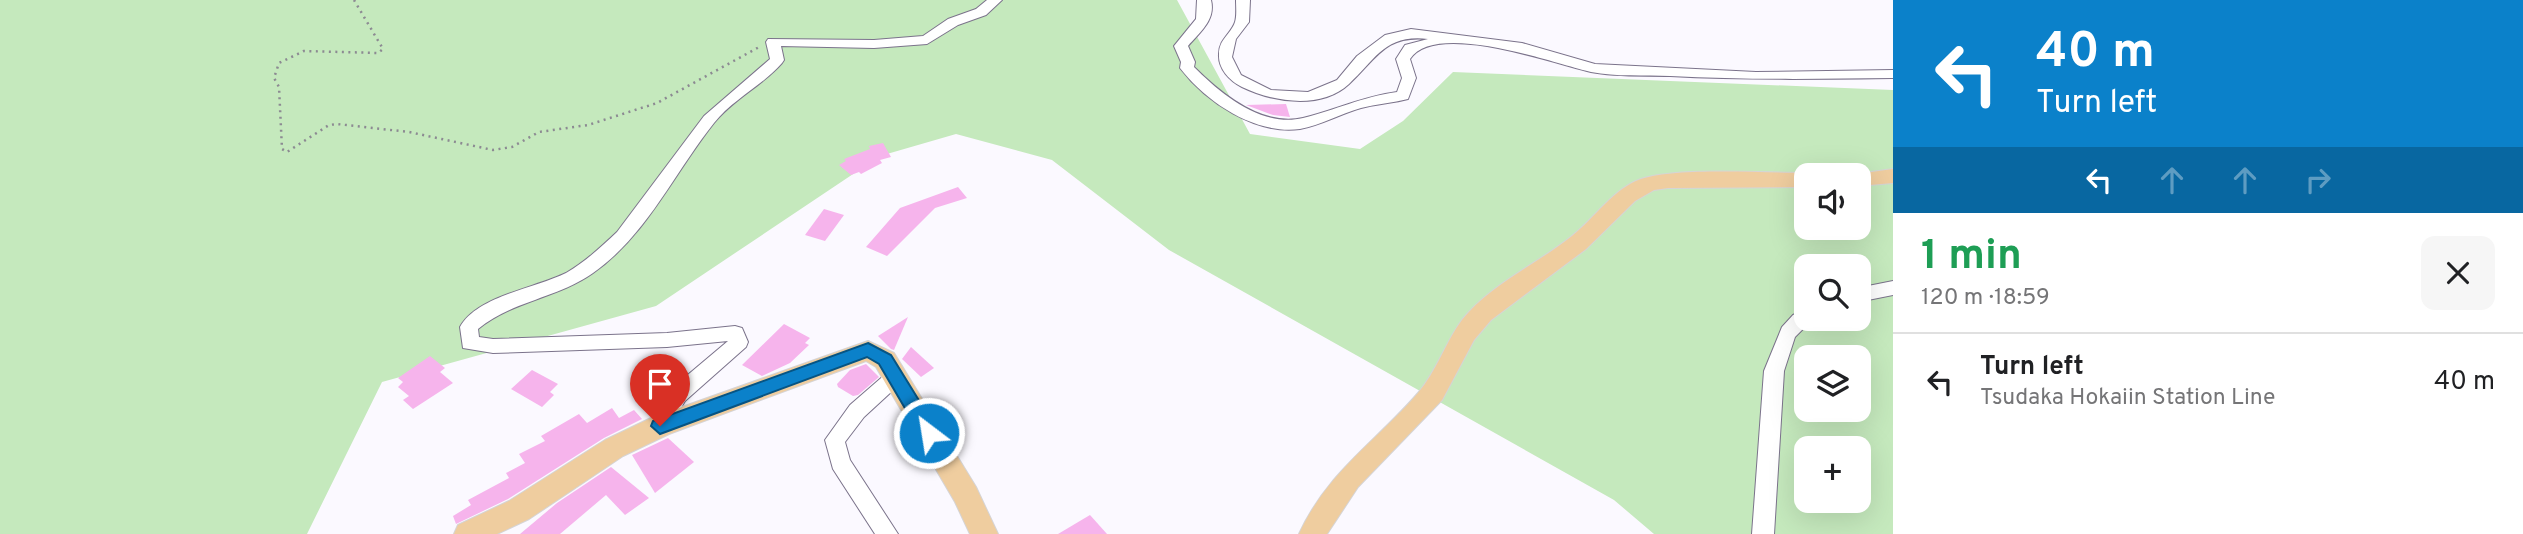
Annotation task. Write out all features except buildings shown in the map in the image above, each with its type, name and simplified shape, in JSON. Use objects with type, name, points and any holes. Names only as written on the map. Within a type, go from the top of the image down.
[{"type":"main road","points":[[1871,179],[1893,176]]},
{"type":"main road","points":[[1313,534],[1320,516],[1348,477],[1387,443],[1444,379],[1472,325],[1581,241],[1626,199],[1647,185],[1668,181],[1794,180]]},
{"type":"main road","points":[[468,534],[519,510],[614,448],[660,426],[868,350],[885,359],[966,495],[984,534]]},
{"type":"street","points":[[660,426],[678,395],[739,342],[735,332],[667,340],[493,346],[470,343],[469,327],[483,312],[580,274],[609,253],[635,225],[710,118],[745,88],[765,76],[777,60],[773,42],[874,44],[927,40],[953,22],[981,12],[995,0]]},
{"type":"street","points":[[1204,0],[1207,7],[1203,21],[1181,46],[1188,62],[1187,68],[1214,94],[1275,124],[1299,124],[1371,100],[1403,96],[1409,78],[1403,59],[1410,48],[1435,41],[1454,42],[1461,39]]},
{"type":"street","points":[[1243,0],[1242,22],[1229,40],[1225,57],[1236,78],[1268,94],[1310,97],[1342,83],[1362,59],[1390,38],[1411,33],[1522,47],[1594,68],[1756,76],[1893,74]]},
{"type":"street","points":[[1871,292],[1893,288]]},
{"type":"street","points":[[1763,534],[1774,371],[1779,350],[1794,328]]},
{"type":"street","points":[[887,534],[841,463],[835,440],[857,411],[895,377]]},
{"type":"path","points":[[354,0],[383,49],[371,53],[304,51],[279,63],[274,78],[279,87],[282,149],[287,152],[329,125],[337,124],[409,132],[493,150],[512,147],[539,132],[588,125],[657,103],[773,42]]},
{"type":"green space","points":[[0,0],[1177,0],[1250,134],[1360,149],[1403,121],[1453,72],[1893,90],[1893,534],[1654,534],[1614,500],[1169,250],[1052,160],[956,134],[880,156],[656,306],[382,382],[307,534],[0,534]]},
{"type":"route","points":[[660,426],[868,350],[885,359],[929,433]]}]
